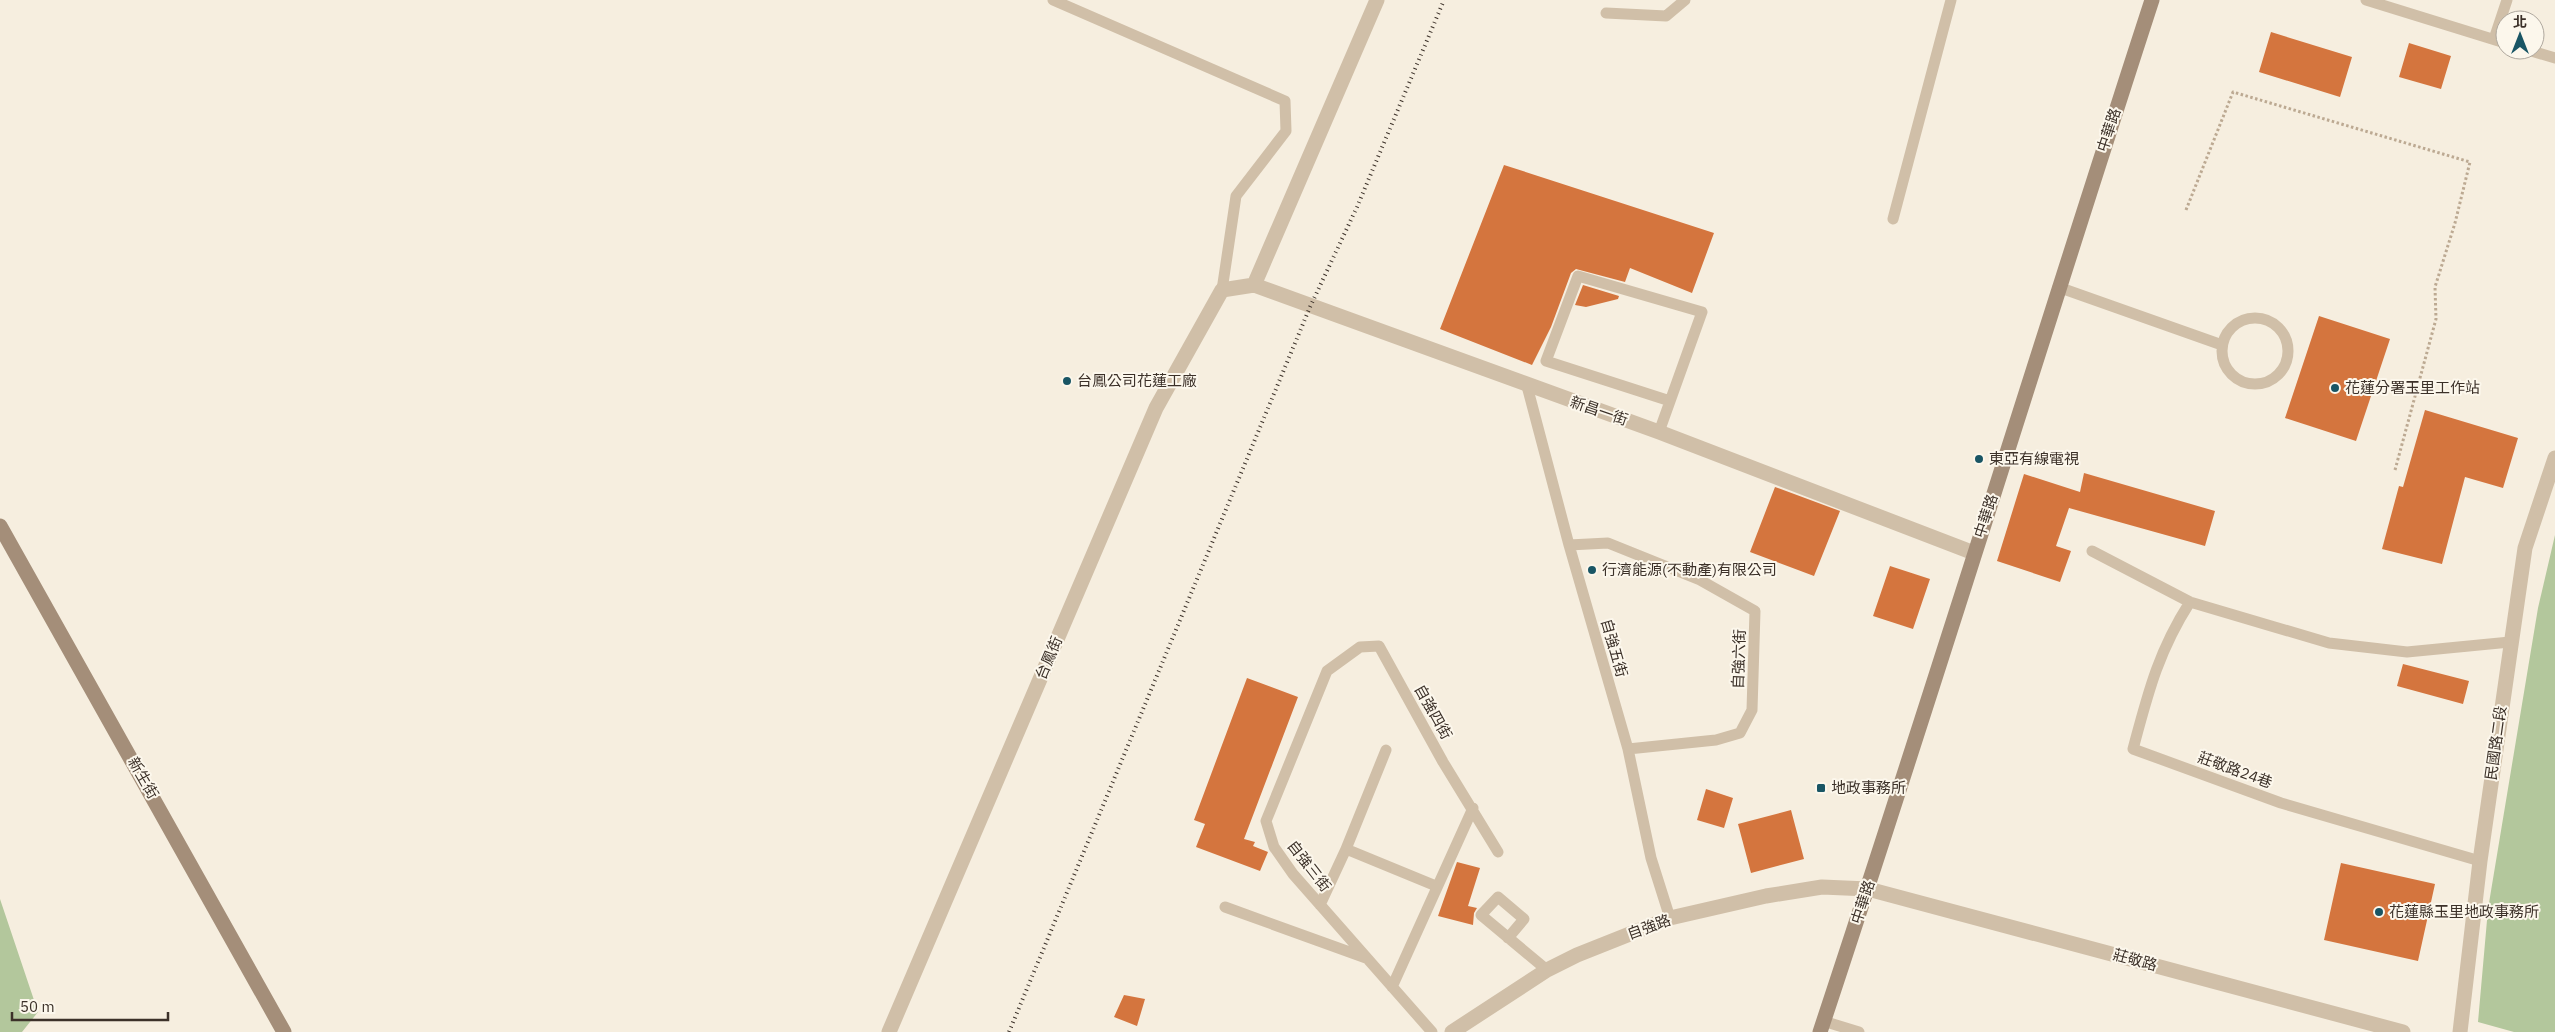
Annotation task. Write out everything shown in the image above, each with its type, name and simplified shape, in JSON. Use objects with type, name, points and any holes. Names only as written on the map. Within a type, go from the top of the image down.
[{"type":"street","points":[[1254,285],[1377,0]]},
{"type":"street","name":"中華路","points":[[1822,1026],[1938,674],[2058,287],[2152,0]]},
{"type":"street","name":"新昌一街","points":[[1222,290],[1254,285],[1527,386],[1659,432],[1974,553]]},
{"type":"street","name":"台鳳街","points":[[889,1032],[1156,408],[1222,290]]},
{"type":"street","name":"民國路二段","points":[[2460,1032],[2480,862],[2510,642],[2525,548],[2555,458]]},
{"type":"street","name":"新生街","points":[[0,526],[284,1032]]},
{"type":"street","name":"自強路","points":[[1452,1032],[1547,970],[1577,955],[1670,918],[1766,896],[1822,887],[1868,889]]},
{"type":"street","name":"莊敬路","points":[[1868,889],[2403,1032]]},
{"type":"lane","points":[[1053,0],[1284,101],[1286,131],[1236,196],[1222,290]]},
{"type":"lane","points":[[1606,13],[1666,16],[1685,0]]},
{"type":"lane","points":[[1893,219],[1951,0]]},
{"type":"lane","points":[[2366,0],[2391,3],[2495,40]]},
{"type":"lane","points":[[1659,432],[1702,312],[1578,276],[1546,361],[1670,401]]},
{"type":"lane","points":[[2058,287],[2222,344]]},
{"type":"lane","points":[[2249,318],[2261,318],[2272,322],[2286,340],[2288,352],[2286,363],[2280,373],[2271,380],[2252,384],[2241,381],[2228,372],[2221,356],[2222,344],[2226,334],[2233,325],[2249,318]]},
{"type":"lane","name":"自強五街","points":[[1527,386],[1569,545],[1628,749],[1651,858],[1670,918]]},
{"type":"lane","name":"自強六街","points":[[1569,545],[1608,543],[1700,580],[1756,611],[1752,710],[1740,734],[1716,740],[1628,749]]},
{"type":"lane","points":[[2092,551],[2190,602],[2329,643],[2407,652],[2510,642]]},
{"type":"lane","name":"莊敬路24巷","points":[[2190,602],[2173,628],[2153,674],[2133,749],[2281,803],[2480,862]]},
{"type":"lane","name":"自強四街","points":[[1360,647],[1379,646],[1443,762],[1473,808],[1498,852]]},
{"type":"lane","name":"自強三街","points":[[1360,647],[1328,671],[1266,821],[1274,847],[1293,874],[1432,1032]]},
{"type":"lane","points":[[1320,904],[1346,849],[1386,750]]},
{"type":"lane","points":[[1392,987],[1436,886],[1473,808]]},
{"type":"lane","points":[[1346,849],[1436,886]]},
{"type":"lane","points":[[1225,907],[1368,959]]},
{"type":"lane","points":[[1508,938],[1547,970]]},
{"type":"lane","points":[[1822,1026],[1859,1032]]},
{"type":"path","points":[[2186,210],[2234,92],[2470,162],[2456,223],[2435,287],[2436,319],[2395,470]]},
{"type":"green space","points":[[2555,535],[2555,1032],[2514,1032],[2478,1022],[2488,909],[2538,608]]},
{"type":"green space","points":[[0,899],[38,1012],[22,1032],[0,1032]]},
{"type":"building","points":[[2271,32],[2352,57],[2340,97],[2259,72]]},
{"type":"building","points":[[2409,43],[2451,56],[2441,89],[2399,77]]},
{"type":"building","points":[[1504,165],[1714,233],[1692,293],[1630,268],[1625,282],[1576,269],[1571,273],[1551,327],[1532,365],[1440,329]]},
{"type":"building","points":[[1583,285],[1619,296],[1618,299],[1586,307],[1575,305]]},
{"type":"building","name":"花蓮分署玉里工作站","points":[[2319,316],[2390,339],[2356,441],[2285,418]]},
{"type":"building","points":[[2425,410],[2518,438],[2503,488],[2465,477],[2442,564],[2382,549],[2399,486],[2403,487]]},
{"type":"building","points":[[2084,473],[2215,511],[2205,546],[2069,508],[2056,546],[2071,551],[2060,582],[1997,561],[2024,474],[2080,492]]},
{"type":"building","points":[[1775,487],[1840,511],[1814,576],[1750,552]]},
{"type":"building","points":[[1890,566],[1930,579],[1913,629],[1873,616]]},
{"type":"building","points":[[2403,664],[2469,681],[2463,704],[2397,686]]},
{"type":"building","points":[[1247,678],[1298,697],[1244,839],[1255,842],[1253,846],[1268,852],[1260,871],[1196,847],[1205,824],[1194,820]]},
{"type":"building","points":[[1706,789],[1733,798],[1724,828],[1697,820]]},
{"type":"building","points":[[1791,810],[1804,859],[1751,873],[1738,824]]},
{"type":"building","points":[[1457,862],[1480,868],[1468,906],[1477,908],[1474,913],[1473,925],[1438,916]]},
{"type":"building","name":"花蓮縣玉里地政事務所","points":[[2341,863],[2435,884],[2418,961],[2324,940]]},
{"type":"building","points":[[1124,995],[1145,999],[1137,1026],[1114,1017]]},
{"type":"railway","points":[[1009,1032],[1310,307],[1357,207],[1444,0]]},
{"type":"place","name":"台鳳公司花蓮工廠","points":[[1067,381]]},
{"type":"place","name":"花蓮分署玉里工作站","points":[[2335,388]]},
{"type":"place","name":"東亞有線電視","points":[[1979,459]]},
{"type":"place","name":"行濟能源(不動產)有限公司","points":[[1592,570]]},
{"type":"place","name":"地政事務所","points":[[1821,788]]},
{"type":"place","name":"花蓮縣玉里地政事務所","points":[[2379,912]]}]
